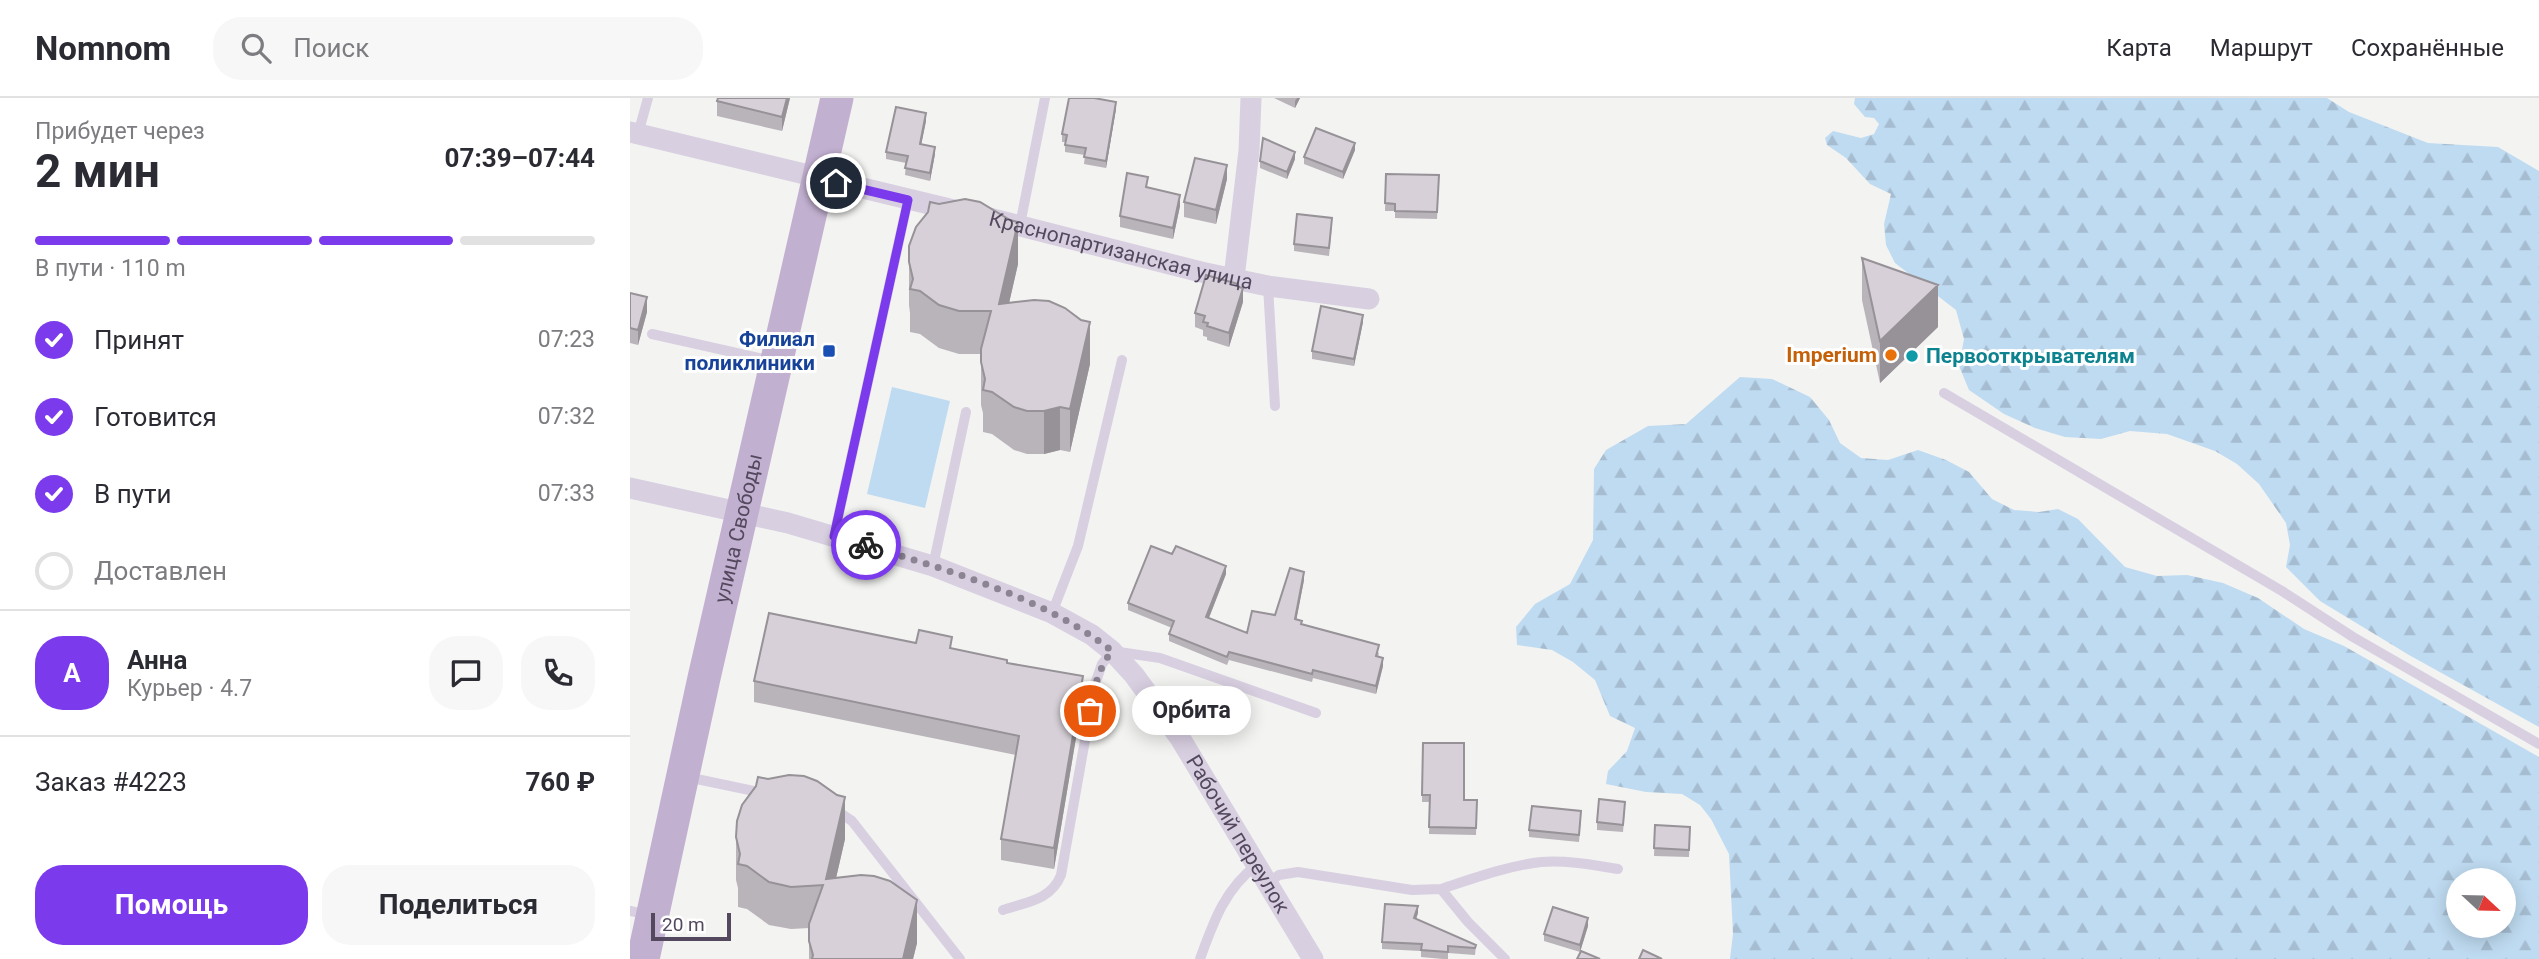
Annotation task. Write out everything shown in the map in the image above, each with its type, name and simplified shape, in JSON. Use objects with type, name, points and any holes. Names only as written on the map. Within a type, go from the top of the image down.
[{"type":"main road","name":"улица Свободы","points":[[643,959],[641,913],[682,776],[837,98]]},
{"type":"street","points":[[1234,278],[1249,151],[1251,98]]},
{"type":"street","name":"Краснопартизанская улица","points":[[634,133],[1234,278],[1369,299]]},
{"type":"street","name":"Рабочий переулок","points":[[630,488],[834,536],[933,566],[1052,613],[1092,635],[1112,651],[1134,675],[1180,738],[1313,959]]},
{"type":"lane","points":[[634,133],[648,98]]},
{"type":"lane","points":[[1020,225],[1045,98]]},
{"type":"lane","points":[[834,536],[908,200]]},
{"type":"lane","points":[[1268,285],[1275,406]]},
{"type":"lane","points":[[652,334],[778,363]]},
{"type":"lane","points":[[1052,613],[1078,546],[1122,360]]},
{"type":"lane","points":[[1944,393],[2282,591],[2353,637],[2539,744]]},
{"type":"lane","points":[[933,566],[966,412]]},
{"type":"lane","points":[[1003,910],[1042,897],[1056,888],[1061,875],[1095,684],[1102,664],[1112,651],[1160,658],[1316,713]]},
{"type":"lane","points":[[682,776],[773,795]]},
{"type":"lane","points":[[828,806],[840,811],[852,821],[960,959]]},
{"type":"lane","points":[[1200,959],[1228,892],[1241,877],[1298,872],[1412,890],[1441,888],[1508,868],[1543,862],[1572,862],[1618,869]]},
{"type":"lane","points":[[1441,888],[1468,922],[1505,959]]},
{"type":"green space","points":[[1855,98],[2327,98],[2349,112],[2428,143],[2498,147],[2539,171],[2539,727],[2409,655],[2320,601],[2286,567],[2290,545],[2286,523],[2259,484],[2237,464],[2215,451],[2167,434],[2130,431],[2101,439],[2065,437],[2035,428],[2004,414],[1969,390],[1959,366],[1964,339],[1956,310],[1895,263],[1886,245],[1884,224],[1891,194],[1870,184],[1846,158],[1827,145],[1825,138],[1833,131],[1861,138],[1874,134],[1879,124],[1874,118],[1865,117],[1854,104]]},
{"type":"green space","points":[[1740,377],[1772,379],[1810,397],[1829,420],[1840,443],[1861,458],[1888,460],[1918,450],[1969,472],[1992,499],[2014,510],[2039,512],[2058,509],[2078,519],[2125,567],[2157,576],[2187,575],[2223,583],[2258,598],[2304,629],[2344,646],[2539,757],[2539,959],[1730,959],[1733,934],[1729,854],[1711,819],[1700,805],[1682,794],[1646,792],[1606,784],[1608,771],[1627,751],[1635,728],[1610,716],[1595,680],[1573,662],[1552,650],[1517,645],[1516,627],[1535,604],[1570,584],[1593,540],[1594,469],[1606,450],[1648,426],[1686,424]]},
{"type":"green space","points":[[892,387],[950,401],[925,508],[867,494]]},
{"type":"building","points":[[718,98],[787,98],[782,117],[717,101]]},
{"type":"building","points":[[1069,98],[1094,98],[1116,102],[1106,161],[1084,157],[1086,148],[1065,145],[1067,135],[1062,134]]},
{"type":"building","points":[[896,107],[926,113],[920,144],[935,147],[930,173],[905,168],[908,156],[886,152]]},
{"type":"building","points":[[1316,128],[1355,143],[1343,172],[1304,157]]},
{"type":"building","points":[[1263,138],[1295,152],[1287,172],[1260,161]]},
{"type":"building","points":[[1195,158],[1227,165],[1216,210],[1184,202]]},
{"type":"building","points":[[1127,173],[1148,177],[1146,187],[1180,195],[1173,228],[1120,216]]},
{"type":"building","points":[[1386,174],[1439,175],[1437,212],[1395,211],[1395,204],[1385,203]]},
{"type":"building","points":[[965,199],[980,202],[1018,222],[999,304],[1049,301],[1065,308],[1081,320],[1090,322],[1070,409],[1060,407],[1027,411],[983,390],[985,379],[981,349],[991,311],[959,311],[939,305],[920,291],[910,289],[913,279],[909,246],[916,227],[928,212],[930,202],[939,204]]},
{"type":"building","points":[[1297,214],[1332,218],[1329,248],[1294,244]]},
{"type":"building","points":[[1862,258],[1938,285],[1880,341]]},
{"type":"building","points":[[1206,275],[1238,284],[1238,287],[1243,288],[1229,333],[1207,326],[1208,323],[1203,322],[1205,316],[1195,313]]},
{"type":"building","points":[[630,293],[647,297],[638,330],[630,328]]},
{"type":"building","points":[[1321,306],[1363,315],[1354,359],[1312,351]]},
{"type":"building","points":[[1151,546],[1172,554],[1176,546],[1226,566],[1206,617],[1247,633],[1252,611],[1275,615],[1290,568],[1304,572],[1295,619],[1302,621],[1301,624],[1379,645],[1376,656],[1383,658],[1376,686],[1313,670],[1312,674],[1229,652],[1227,657],[1169,634],[1174,621],[1128,603]]},
{"type":"building","points":[[769,613],[916,643],[919,630],[952,637],[950,648],[1007,660],[1007,663],[1083,676],[1054,848],[1001,839],[1019,736],[754,681]]},
{"type":"building","points":[[1423,743],[1464,743],[1464,800],[1477,800],[1476,828],[1429,827],[1430,795],[1422,795]]},
{"type":"building","points":[[789,775],[804,776],[817,781],[837,795],[845,797],[826,879],[874,876],[890,881],[917,900],[903,959],[812,959],[809,924],[823,885],[791,887],[769,882],[747,866],[738,864],[740,854],[736,837],[737,821],[742,805],[756,786],[758,777],[768,779]]},
{"type":"building","points":[[1599,799],[1625,802],[1623,825],[1597,822]]},
{"type":"building","points":[[1532,806],[1581,811],[1579,835],[1529,830]]},
{"type":"building","points":[[1655,825],[1690,827],[1689,850],[1654,848]]},
{"type":"building","points":[[1385,904],[1418,906],[1414,918],[1476,945],[1475,948],[1448,946],[1448,952],[1421,950],[1422,944],[1382,942]]},
{"type":"building","points":[[1553,907],[1588,918],[1580,945],[1544,934]]},
{"type":"building","points":[[1643,950],[1662,959],[1639,959]]},
{"type":"building","points":[[1581,951],[1600,959],[1577,959]]},
{"type":"way so far","points":[[866,545],[988,586],[1063,618],[1092,635],[1112,651],[1102,664],[1090,711]]},
{"type":"place","name":"Филиал поликлиники","points":[[829,351]]},
{"type":"place","name":"Imperium","points":[[1891,355]]},
{"type":"place","name":"Первооткрывателям","points":[[1912,356]]},
{"type":"place","name":"Орбита","points":[[1090,711]]},
{"type":"route","points":[[836,183],[908,200],[834,536],[866,545]]}]
